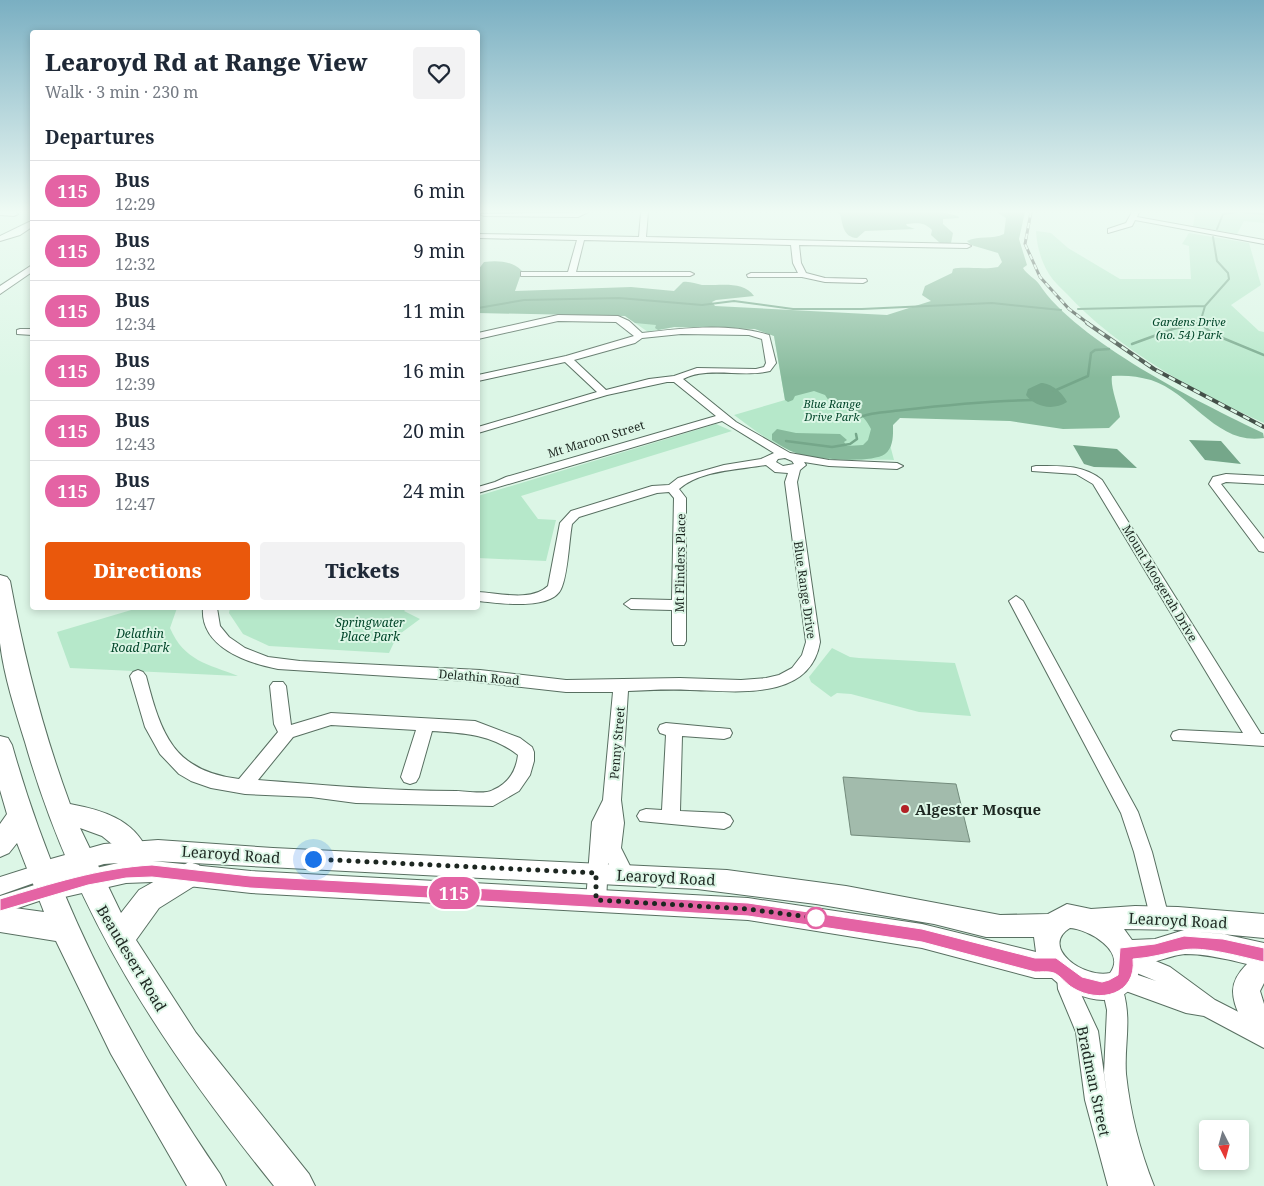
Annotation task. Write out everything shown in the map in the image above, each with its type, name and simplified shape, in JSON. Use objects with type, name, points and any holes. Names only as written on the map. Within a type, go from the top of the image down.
[{"type":"highway","name":"Beaudesert Road","points":[[0,582],[17,673],[27,714],[43,768],[83,870],[119,939],[184,1042],[231,1106],[297,1186]]},
{"type":"highway","points":[[0,744],[20,816],[64,929],[109,1019],[162,1114],[208,1186]]},
{"type":"highway","points":[[60,813],[96,819],[124,835],[134,850]]},
{"type":"highway","points":[[0,845],[20,816]]},
{"type":"highway","points":[[119,939],[149,899],[190,874]]},
{"type":"highway","points":[[0,919],[64,929]]},
{"type":"main road","points":[[0,291],[30,269]]},
{"type":"main road","points":[[0,300],[30,278]]},
{"type":"main road","name":"Learoyd Road","points":[[44,881],[83,870],[134,850],[183,850],[246,856],[733,881],[907,908],[994,927],[1019,927],[1034,924],[1050,926]]},
{"type":"main road","name":"Learoyd Road","points":[[83,870],[139,871],[190,874],[260,882],[748,909],[810,917],[922,936],[1062,971]]},
{"type":"main road","points":[[1067,916],[1092,920],[1112,934],[1122,970],[1090,987],[1062,971],[1046,945],[1050,926],[1056,920],[1067,916]]},
{"type":"main road","name":"Learoyd Road","points":[[1092,920],[1118,916],[1214,921],[1264,926]]},
{"type":"main road","name":"Learoyd Road","points":[[1122,970],[1155,951],[1184,942],[1223,946],[1264,955]]},
{"type":"main road","points":[[1264,963],[1247,984],[1250,1006],[1264,1028]]},
{"type":"street","points":[[572,273],[573,267]]},
{"type":"street","points":[[800,267],[802,275]]},
{"type":"street","points":[[524,274],[690,274]]},
{"type":"street","points":[[751,275],[802,275],[825,280],[863,281]]},
{"type":"street","points":[[480,336],[564,318],[618,319],[626,323],[640,336]]},
{"type":"street","points":[[480,378],[567,359],[632,341],[640,336],[676,331],[756,333],[767,338],[771,363],[768,369],[756,372],[694,371],[679,381]]},
{"type":"street","points":[[20,332],[30,332]]},
{"type":"street","points":[[567,359],[604,393]]},
{"type":"street","points":[[480,429],[604,393],[666,379],[679,381],[774,460],[792,466],[829,463],[897,466]]},
{"type":"street","name":"Mt Maroon Street","points":[[480,490],[499,485],[510,479],[609,448],[724,417]]},
{"type":"street","points":[[480,597],[538,599],[550,596],[555,588],[566,523],[575,514],[656,489],[672,488],[682,480],[724,468],[774,460],[792,466]]},
{"type":"street","name":"Blue Range Drive","points":[[778,681],[790,677],[804,665],[812,651],[813,642],[792,466]]},
{"type":"street","name":"Mount Moogerah Drive","points":[[1036,469],[1084,472],[1093,476],[1098,482],[1260,740]]},
{"type":"street","points":[[1264,480],[1226,478],[1217,480],[1215,484],[1264,548]]},
{"type":"street","name":"Mt Flinders Place","points":[[672,488],[680,498],[679,641]]},
{"type":"street","points":[[1016,601],[1129,812],[1143,852],[1159,918]]},
{"type":"street","points":[[631,604],[679,605]]},
{"type":"street","name":"Delathin Road","points":[[210,610],[212,623],[217,634],[231,646],[240,652],[275,664],[479,676],[566,686],[682,684],[728,687],[778,681]]},
{"type":"street","points":[[138,676],[149,721],[162,744],[185,770],[215,783],[243,786],[356,796],[493,799],[508,792],[520,781],[526,761],[526,752],[514,743],[475,727],[332,719],[287,733],[243,786]]},
{"type":"street","points":[[278,686],[282,724],[287,733]]},
{"type":"street","name":"Penny Street","points":[[621,686],[612,800],[615,822],[613,855],[625,874]]},
{"type":"street","points":[[410,777],[426,724]]},
{"type":"street","points":[[670,818],[670,729],[724,733]]},
{"type":"street","points":[[1178,736],[1260,740]]},
{"type":"street","name":"Penny Street","points":[[596,900],[596,873],[601,822],[612,800]]},
{"type":"street","points":[[646,816],[724,821]]},
{"type":"street","points":[[0,886],[44,881]]},
{"type":"street","points":[[0,905],[44,881]]},
{"type":"street","points":[[1122,970],[1186,1002],[1208,1007],[1264,1037]]},
{"type":"street","name":"Bradman Street","points":[[1122,970],[1115,1073],[1121,1112],[1132,1158],[1142,1186]]},
{"type":"street","name":"Bradman Street","points":[[1062,971],[1088,1037],[1096,1100],[1120,1186]]},
{"type":"green space","name":"Gardens Drive (no. 54) Park","points":[[1046,267],[1100,267],[1120,279],[1191,279],[1190,267],[1256,267],[1261,285],[1231,305],[1259,331],[1264,332],[1264,423],[1186,384],[1133,351],[1087,314],[1051,277]]},
{"type":"green space","name":"Blue Range Drive Park","points":[[625,316],[860,331],[894,460],[845,460],[820,458],[797,453],[772,442],[734,415],[785,400],[774,336],[755,329],[674,327],[648,332]]},
{"type":"green space","points":[[716,424],[732,431],[521,496],[538,519],[556,520],[546,561],[480,558],[480,495]]},
{"type":"green space","name":"Delathin Road Park","points":[[131,610],[176,610],[170,628],[182,648],[198,660],[238,676],[70,668],[57,632]]},
{"type":"green space","name":"Springwater Place Park","points":[[230,610],[405,610],[420,619],[397,636],[389,653],[269,646],[243,634],[229,613]]},
{"type":"green space","points":[[832,648],[850,657],[955,663],[971,716],[919,712],[851,694],[837,693],[831,697],[811,682],[809,677]]},
{"type":"shaded area","points":[[480,267],[517,267],[522,271],[515,291],[631,287],[674,291],[683,282],[688,282],[702,285],[737,286],[744,288],[754,296],[716,300],[712,302],[715,306],[887,315],[931,301],[922,295],[925,286],[952,273],[953,269],[1024,267],[1057,306],[1081,327],[1110,348],[1174,388],[1263,433],[1264,438],[1247,438],[1232,434],[1218,427],[1179,396],[1151,380],[1127,376],[1112,376],[1113,390],[1120,417],[1109,428],[1063,429],[1010,421],[900,418],[893,425],[890,448],[885,454],[878,457],[855,460],[815,457],[787,449],[772,440],[772,434],[777,429],[796,433],[840,434],[847,440],[844,442],[847,446],[863,445],[868,440],[871,429],[868,423],[856,412],[845,408],[833,407],[825,395],[814,391],[795,396],[793,400],[788,402],[785,400],[774,336],[755,329],[674,327],[658,330],[655,328],[656,325],[635,323],[625,316],[480,313]]},
{"type":"shaded area","points":[[1041,383],[1056,389],[1067,402],[1050,407],[1034,402],[1026,395],[1028,389]]},
{"type":"shaded area","points":[[1189,440],[1221,441],[1241,464],[1205,460]]},
{"type":"shaded area","points":[[1073,445],[1117,449],[1137,468],[1094,467],[1084,464]]},
{"type":"building","name":"Algester Mosque","points":[[843,777],[956,784],[970,842],[851,835]]},
{"type":"waterway","points":[[1205,306],[1229,279],[1228,273],[1223,267]]},
{"type":"waterway","points":[[480,308],[524,300],[619,298],[702,305],[734,301],[793,309],[862,309],[992,303],[1061,310]]},
{"type":"waterway","points":[[1078,309],[1205,306]]},
{"type":"waterway","points":[[1200,323],[1205,306]]},
{"type":"waterway","points":[[1200,323],[1213,334],[1264,355]]},
{"type":"waterway","points":[[1132,344],[1173,329],[1196,324]]},
{"type":"waterway","points":[[1054,391],[1088,376],[1091,353],[1095,350],[1109,349]]},
{"type":"waterway","points":[[854,420],[865,415],[884,412],[1000,401],[1033,400]]},
{"type":"waterway","points":[[786,441],[832,447],[850,444],[857,439],[856,434]]},
{"type":"railway","points":[[1036,267],[1040,277],[1069,309],[1089,324]]},
{"type":"railway","points":[[1087,323],[1154,369],[1264,427]]},
{"type":"bus line","name":"115","points":[[0,905],[88,879],[126,872],[152,871],[250,882],[748,909],[873,927],[964,945],[1035,965],[1056,965],[1067,976],[1078,983],[1102,989],[1112,987],[1123,980],[1127,970],[1125,953],[1155,951],[1169,945],[1184,942],[1223,946],[1264,955]]},
{"type":"place","name":"Algester Mosque","points":[[905,809]]},
{"type":"route","points":[[313,859],[596,873],[596,900],[748,909],[816,918]]}]
